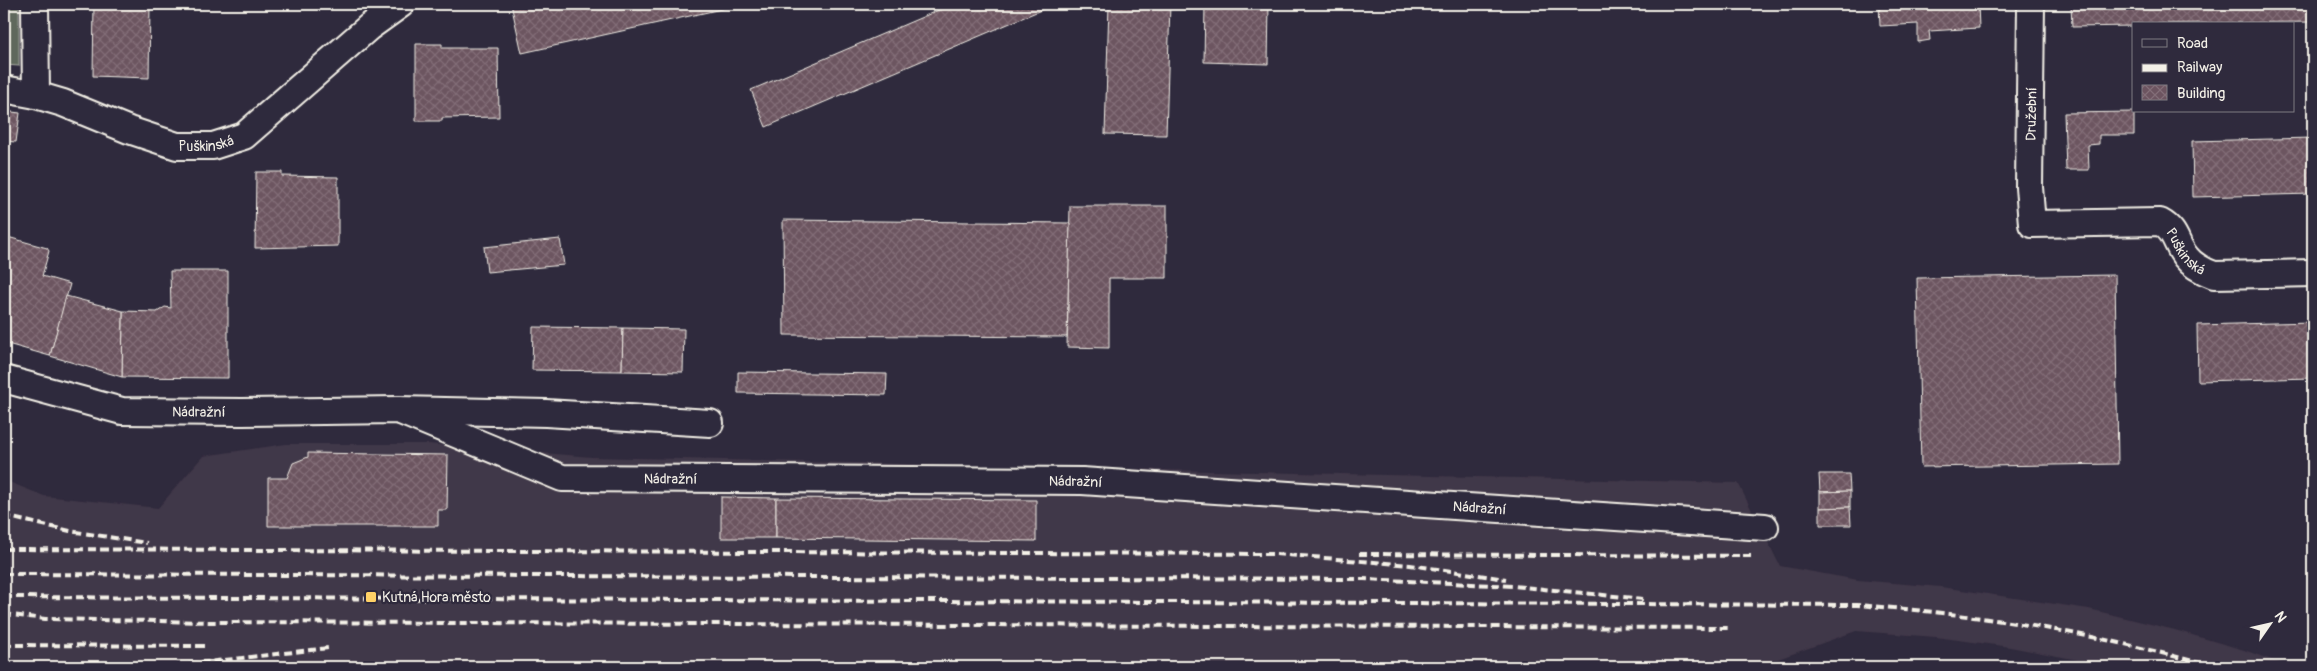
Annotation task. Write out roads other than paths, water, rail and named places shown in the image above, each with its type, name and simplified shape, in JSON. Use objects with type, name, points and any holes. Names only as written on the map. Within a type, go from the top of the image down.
[{"type":"street","points":[[35,4],[36,95]]},
{"type":"street","name":"Puškinská","points":[[4,89],[36,95],[63,103],[130,130],[177,146],[213,146],[244,136],[369,27],[401,4]]},
{"type":"street","name":"Družební","points":[[2031,4],[2029,187],[2032,224]]},
{"type":"street","name":"Puškinská","points":[[2032,224],[2160,222],[2170,227],[2186,257],[2202,271],[2214,275],[2313,273]]},
{"type":"street","name":"Nádražní","points":[[4,378],[122,411],[398,410],[546,413],[710,423]]},
{"type":"street","name":"Nádražní","points":[[398,410],[562,478],[1082,481],[1765,527]]},
{"type":"railway","points":[[4,516],[70,531],[147,543]]},
{"type":"railway","points":[[4,549],[1276,554],[1410,565],[1506,579]]},
{"type":"railway","points":[[1359,554],[1753,556]]},
{"type":"railway","points":[[4,574],[1364,579],[1514,586],[1643,599]]},
{"type":"railway","points":[[4,597],[1857,605],[1948,614],[2037,627],[2125,644],[2214,667]]},
{"type":"railway","points":[[4,614],[45,619],[211,622],[1730,628]]},
{"type":"railway","points":[[4,645],[207,646]]},
{"type":"railway","points":[[165,667],[328,648]]},
{"type":"place","name":"Kutná Hora město","points":[[371,597]]}]
